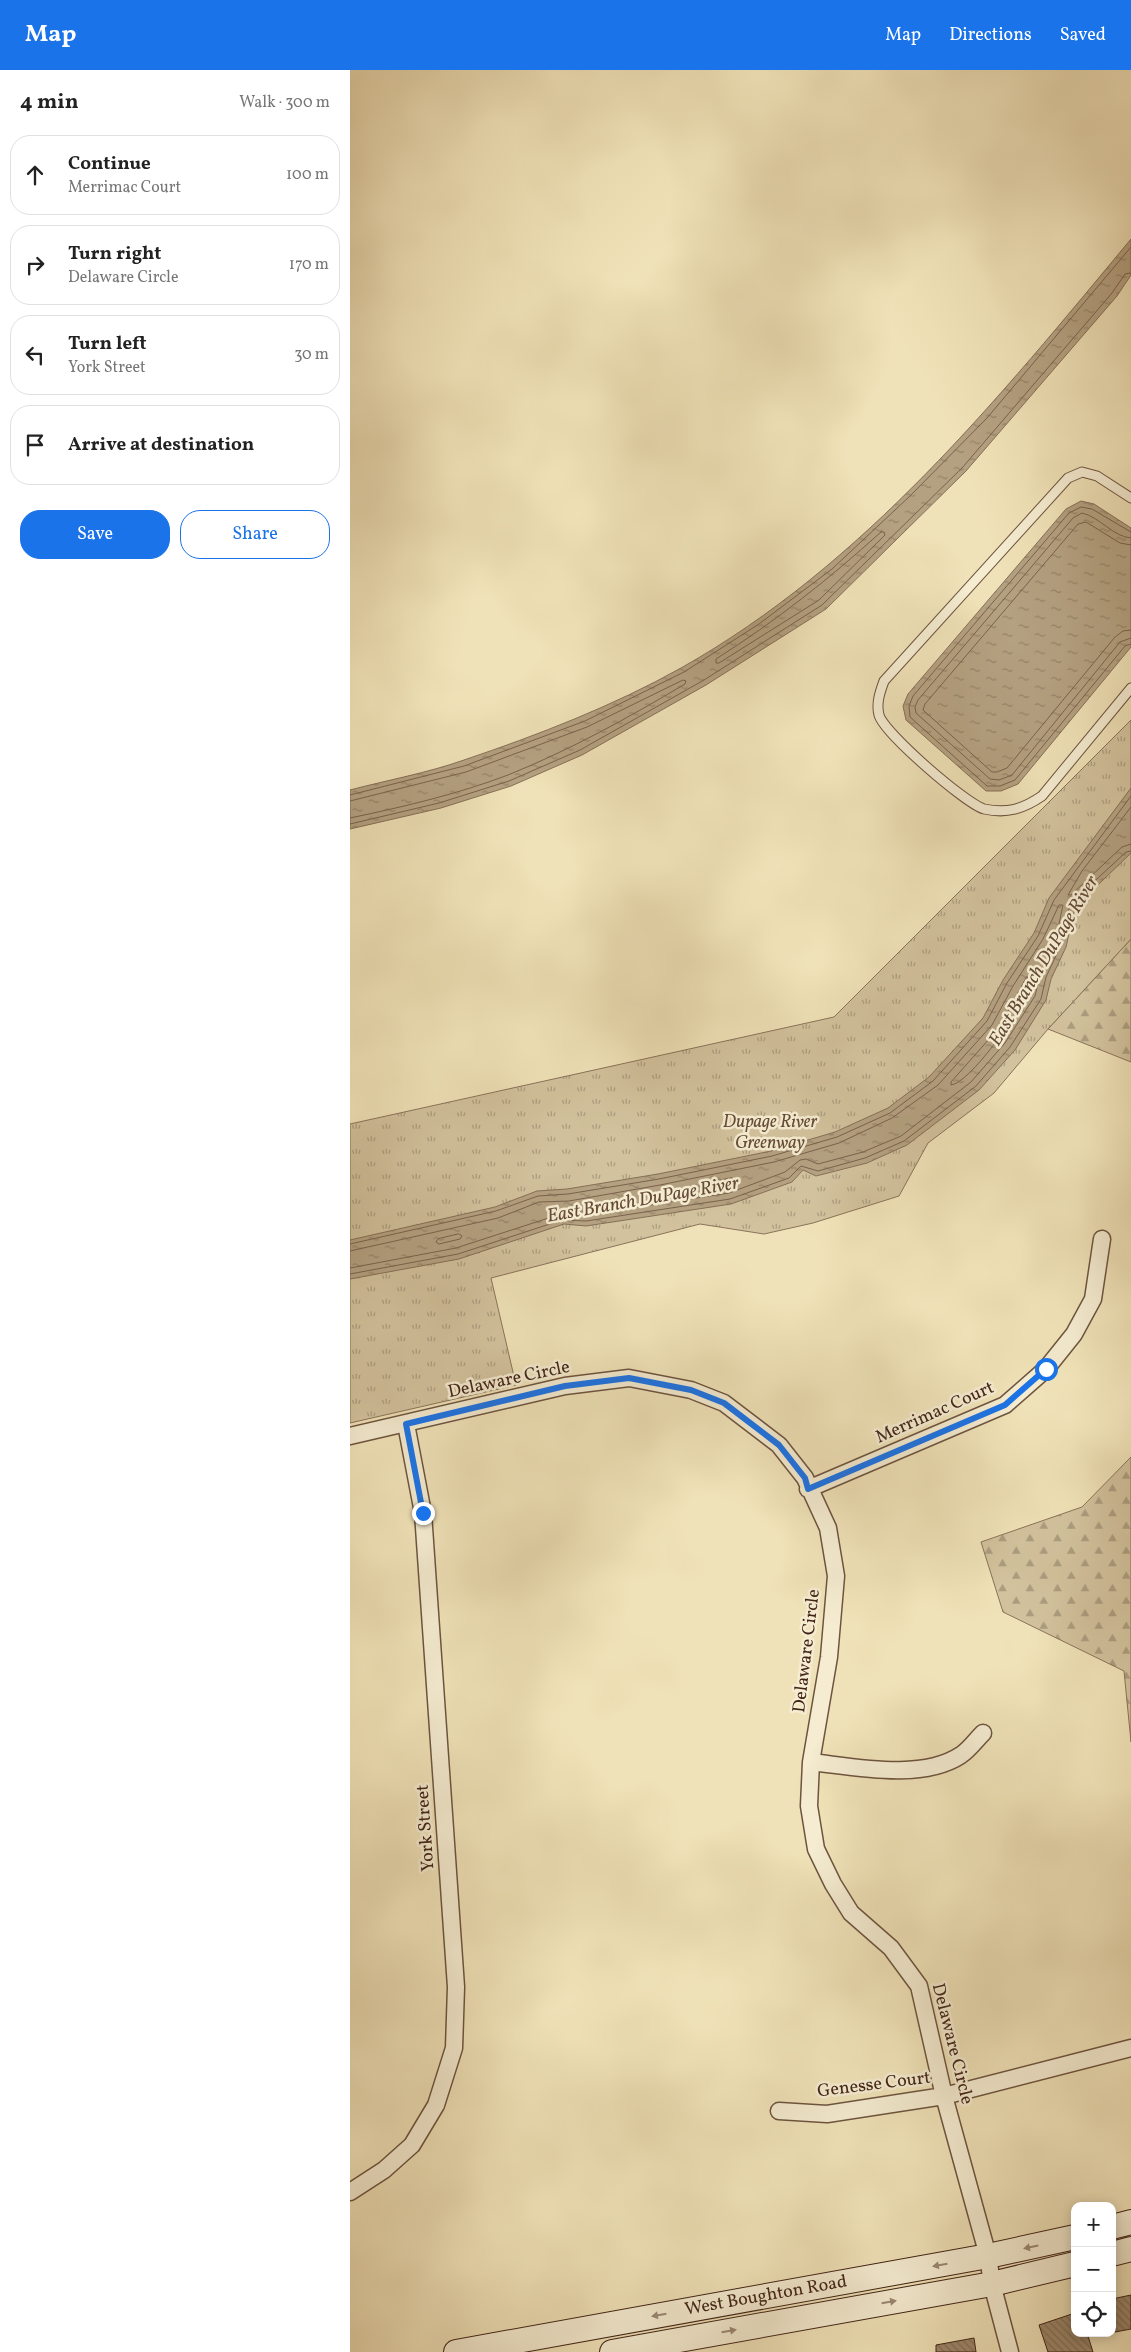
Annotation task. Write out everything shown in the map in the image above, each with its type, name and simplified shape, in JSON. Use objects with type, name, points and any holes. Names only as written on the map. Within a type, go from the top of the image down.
[{"type":"main road","points":[[1116,2226],[1131,2222]]},
{"type":"main road","name":"West Boughton Road","points":[[456,2352],[988,2256],[1071,2238]]},
{"type":"main road","points":[[1116,2253],[1131,2249]]},
{"type":"main road","name":"West Boughton Road","points":[[612,2352],[992,2284],[1071,2265]]},
{"type":"street","name":"Merrimac Court","points":[[808,1489],[1005,1405],[1046,1369],[1074,1334],[1093,1300],[1102,1239]]},
{"type":"street","name":"Delaware Circle","points":[[350,1436],[565,1386],[629,1378],[691,1390],[724,1403],[779,1445],[805,1478],[808,1489],[828,1528],[836,1576],[829,1657],[811,1762],[809,1806],[816,1849],[833,1884],[851,1913],[891,1948],[919,1986],[944,2096],[988,2256],[992,2284],[1010,2352]]},
{"type":"street","name":"York Street","points":[[350,2192],[384,2170],[412,2145],[436,2106],[454,2048],[456,1987],[423,1513],[406,1424]]},
{"type":"street","points":[[811,1762],[894,1770],[934,1768],[962,1755],[983,1733]]},
{"type":"street","name":"Genesse Court","points":[[779,2111],[827,2114],[944,2096],[1131,2048]]},
{"type":"lane","points":[[1131,498],[1097,476],[1082,472],[1068,478],[884,681],[878,700],[879,716],[891,733],[966,801],[983,809],[1007,811],[1025,808],[1042,796],[1131,688]]},
{"type":"green space","name":"Dupage River Greenway","points":[[1131,720],[1131,939],[1048,1029],[994,1093],[928,1143],[899,1196],[813,1223],[764,1234],[700,1224],[491,1278],[516,1385],[350,1423],[350,1124],[834,1017]]},
{"type":"green space","points":[[1131,939],[1131,1062],[1048,1029]]},
{"type":"green space","points":[[1131,1457],[1131,1742],[1124,1671],[1003,1612],[981,1542],[1082,1507]]},
{"type":"water","points":[[1131,239],[1131,275],[1117,296],[966,471],[826,609],[706,685],[582,755],[511,786],[441,808],[350,829],[350,790],[450,765],[575,719],[629,695],[681,668],[747,627],[810,580],[869,529],[979,417],[1031,359]]},
{"type":"water","points":[[1081,501],[1094,504],[1131,528],[1131,647],[1018,784],[1001,791],[986,791],[906,720],[903,706],[908,694],[1066,509]]},
{"type":"water","name":"East Branch DuPage River","points":[[1131,788],[1131,853],[1075,907],[1066,947],[1051,979],[1046,1000],[1015,1050],[979,1090],[907,1145],[867,1163],[816,1176],[803,1170],[792,1182],[731,1204],[586,1226],[564,1224],[459,1259],[350,1279],[350,1240],[495,1207],[537,1191],[567,1189],[658,1174],[771,1151],[835,1132],[888,1108],[929,1077],[983,1018],[1003,980],[1034,933],[1049,898]]},
{"type":"building","points":[[1131,2295],[1131,2329],[1116,2332],[1116,2298]]},
{"type":"building","points":[[1071,2314],[1071,2337],[1088,2337],[1093,2352],[1048,2352],[1039,2325]]},
{"type":"building","points":[[974,2338],[976,2352],[936,2352],[936,2345]]},
{"type":"route","points":[[423,1513],[406,1424],[565,1386],[629,1378],[691,1390],[724,1403],[779,1445],[805,1478],[808,1489],[1005,1405],[1046,1369]]}]
